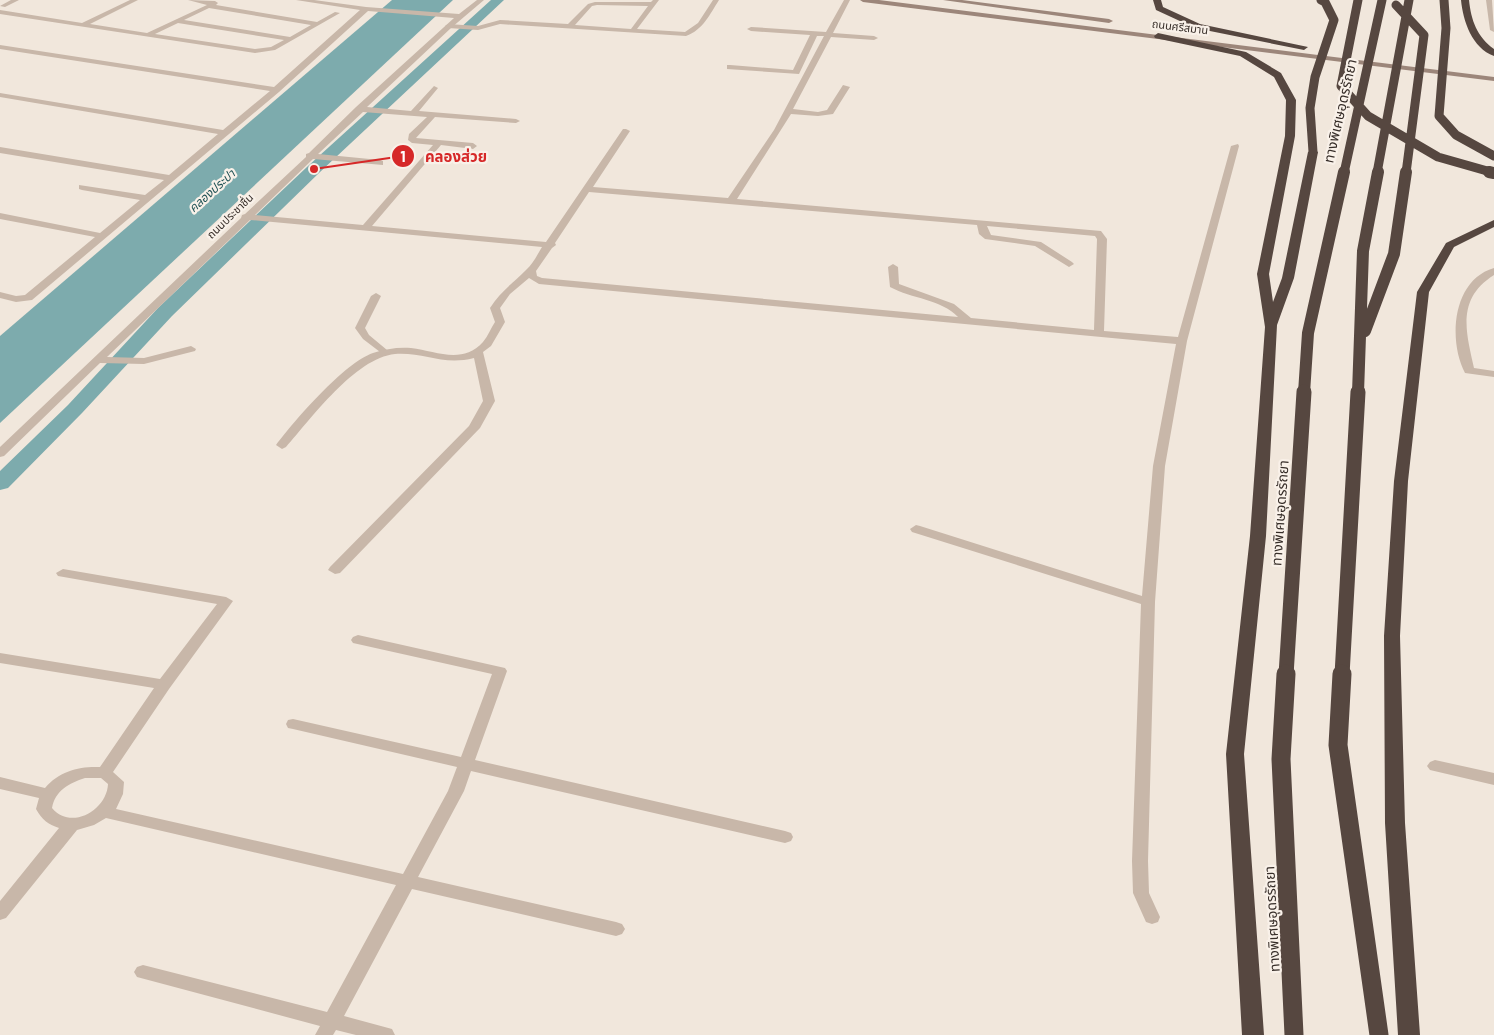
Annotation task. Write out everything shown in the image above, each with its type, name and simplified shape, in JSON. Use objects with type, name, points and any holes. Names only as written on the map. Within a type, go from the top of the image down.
[{"type":"highway","points":[[1157,0],[1159,8],[1198,26],[1304,47]]},
{"type":"highway","points":[[1271,327],[1288,278],[1313,152],[1310,108],[1316,77],[1334,20],[1325,2],[1321,0]]},
{"type":"highway","points":[[1358,0],[1341,86],[1368,116],[1438,157],[1494,173]]},
{"type":"highway","points":[[1382,0],[1403,2]]},
{"type":"highway","name":"ทางพิเศษอุดรรัถยา","points":[[1294,1035],[1281,759],[1308,333],[1382,0]]},
{"type":"highway","points":[[1444,0],[1446,28],[1438,116],[1445,127],[1464,142],[1494,156]]},
{"type":"highway","points":[[1465,0],[1466,11],[1475,38],[1494,53]]},
{"type":"highway","points":[[1379,1035],[1338,745],[1361,342],[1363,251],[1403,2]]},
{"type":"highway","points":[[1361,342],[1394,254],[1419,85],[1424,35],[1403,2]]},
{"type":"highway","points":[[1159,32],[1243,54],[1278,75],[1291,100],[1290,136],[1264,274],[1271,327],[1258,536],[1235,754],[1253,1035]]},
{"type":"highway","points":[[1409,1035],[1395,823],[1392,636],[1401,482],[1423,292],[1450,245],[1494,223]]},
{"type":"main road","name":"ถนนศรีสมาน","points":[[863,0],[1159,32],[1409,65],[1494,79]]},
{"type":"main road","points":[[946,0],[1122,23]]},
{"type":"main road","name":"ถนนศรีสมาน","points":[[1159,32],[1170,29]]},
{"type":"main road","name":"ถนนศรีสมาน","points":[[1189,32],[1304,47],[1379,61]]},
{"type":"main road","name":"ถนนศรีสมาน","points":[[1409,65],[1494,72]]},
{"type":"street","points":[[299,0],[366,9],[458,16]]},
{"type":"street","name":"ถนนประชาชื่น","points":[[0,452],[309,156],[364,109],[458,16],[481,0]]},
{"type":"street","points":[[731,201],[788,111],[847,0]]},
{"type":"street","points":[[1489,0],[1494,30]]},
{"type":"street","points":[[0,295],[19,299],[28,298],[276,90],[366,9]]},
{"type":"street","points":[[750,29],[874,38]]},
{"type":"street","points":[[730,67],[796,72],[814,34]]},
{"type":"street","points":[[0,47],[276,90]]},
{"type":"street","points":[[788,111],[818,114],[830,112],[846,87]]},
{"type":"street","points":[[413,113],[434,88]]},
{"type":"street","points":[[0,95],[224,133]]},
{"type":"street","points":[[364,109],[516,121]]},
{"type":"street","points":[[433,115],[411,138],[416,142],[473,146]]},
{"type":"street","points":[[282,445],[342,381],[363,363],[384,352],[398,350],[456,359],[478,352],[488,344],[500,322],[495,308],[500,299],[514,284],[531,271],[626,131]]},
{"type":"street","points":[[365,228],[439,143]]},
{"type":"street","points":[[1152,918],[1141,893],[1140,861],[1148,602],[1159,466],[1182,341],[1236,146]]},
{"type":"street","points":[[0,150],[170,178]]},
{"type":"street","points":[[309,156],[380,163]]},
{"type":"street","points":[[82,187],[147,198]]},
{"type":"street","points":[[589,188],[1093,232],[1101,236],[1099,333]]},
{"type":"street","points":[[0,216],[102,236]]},
{"type":"street","points":[[245,217],[550,245]]},
{"type":"street","points":[[981,222],[984,234],[988,237],[1038,244],[1069,264]]},
{"type":"street","points":[[894,267],[894,285],[904,291],[951,304],[968,321]]},
{"type":"street","points":[[531,271],[533,277],[539,281],[1182,341]]},
{"type":"street","points":[[1492,273],[1467,298],[1460,321],[1469,371],[1494,374]]},
{"type":"street","points":[[98,360],[156,359],[191,349]]},
{"type":"street","points":[[335,570],[474,428],[489,401],[478,352]]},
{"type":"street","points":[[916,528],[1148,602]]},
{"type":"street","points":[[63,573],[226,601],[164,685],[104,773]]},
{"type":"street","points":[[328,1028],[456,792],[500,671],[358,640]]},
{"type":"street","points":[[0,658],[164,685]]},
{"type":"street","points":[[293,724],[785,836]]},
{"type":"street","points":[[1435,766],[1494,779]]},
{"type":"street","points":[[84,772],[104,773],[116,782],[118,789],[116,797],[104,812],[83,822],[72,824],[62,824],[47,816],[44,809],[48,794],[63,780],[84,772]]},
{"type":"street","points":[[0,783],[48,794]]},
{"type":"street","points":[[104,812],[616,929]]},
{"type":"street","points":[[0,912],[72,824]]},
{"type":"street","points":[[143,972],[328,1028],[386,1035]]},
{"type":"lane","points":[[2,9],[16,0]]},
{"type":"lane","points":[[84,24],[135,0]]},
{"type":"lane","points":[[191,0],[318,24]]},
{"type":"lane","points":[[149,34],[221,0]]},
{"type":"lane","points":[[448,26],[484,28],[500,22],[677,34],[692,32],[716,0]]},
{"type":"lane","points":[[633,30],[655,2]]},
{"type":"lane","points":[[570,26],[590,5],[597,3],[655,2]]},
{"type":"lane","points":[[2,9],[254,51],[273,49],[337,13]]},
{"type":"lane","points":[[177,21],[291,39]]},
{"type":"lane","points":[[376,296],[360,328],[366,338],[384,352]]},
{"type":"water","name":"คลองประปา","points":[[392,0],[453,0],[0,423],[0,336]]},
{"type":"waterway","points":[[0,483],[75,409],[165,312],[314,169],[498,0]]},
{"type":"place","name":"คลองส่วย","points":[[314,169]]}]
